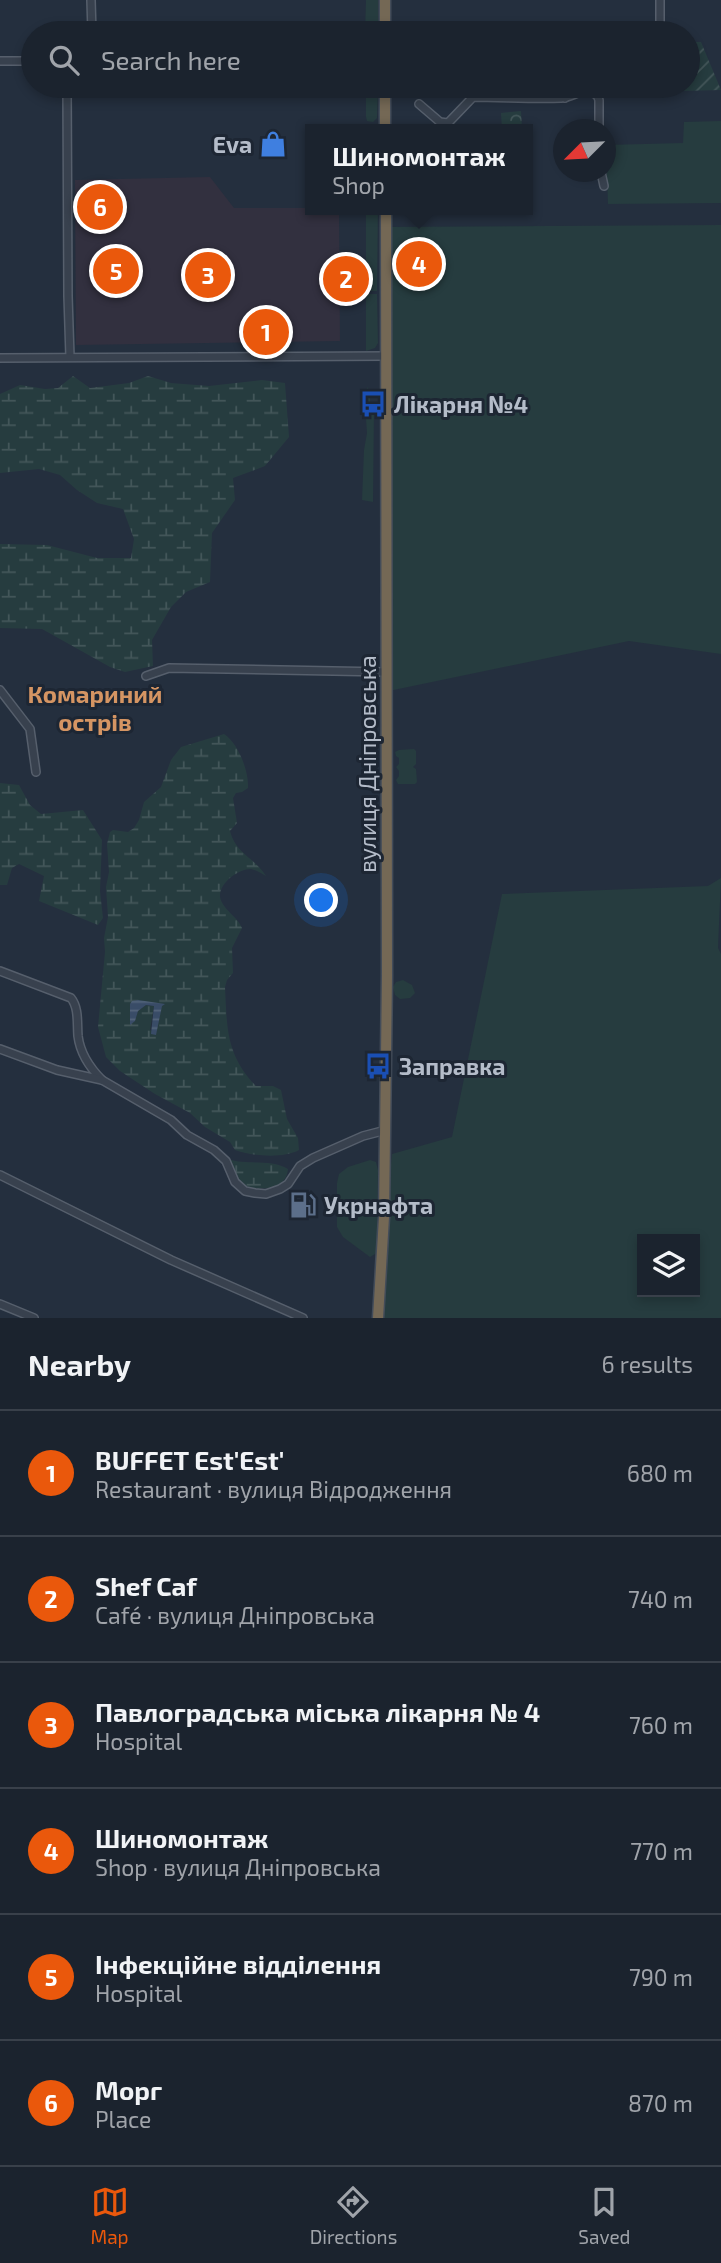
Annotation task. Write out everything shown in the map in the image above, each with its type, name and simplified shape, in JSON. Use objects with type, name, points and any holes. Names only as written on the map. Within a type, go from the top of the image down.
[{"type":"highway","points":[[385,0],[385,21]]},
{"type":"highway","points":[[385,98],[385,124]]},
{"type":"highway","name":"вулиця Дніпровська","points":[[378,1318],[383,1264],[386,1130],[386,215]]},
{"type":"street","points":[[91,0],[92,21]]},
{"type":"street","points":[[660,0],[660,21]]},
{"type":"street","points":[[0,61],[21,61]]},
{"type":"street","points":[[67,98],[71,357]]},
{"type":"street","points":[[419,104],[440,122],[448,122],[472,98]]},
{"type":"street","points":[[598,98],[599,119]]},
{"type":"street","points":[[603,182],[604,186]]},
{"type":"street","points":[[0,358],[386,356]]},
{"type":"street","points":[[146,676],[169,668],[386,671]]},
{"type":"street","points":[[0,690],[30,729],[36,772]]},
{"type":"street","points":[[0,971],[71,998],[76,1006],[80,1046],[93,1070],[102,1080],[170,1120],[187,1135],[214,1150],[226,1161],[235,1182],[245,1191],[266,1194],[280,1189],[288,1184],[300,1166],[313,1158],[363,1136],[386,1130]]},
{"type":"street","points":[[0,1049],[57,1070],[102,1080]]},
{"type":"street","points":[[0,1175],[280,1314],[303,1318]]},
{"type":"street","points":[[0,1304],[34,1318]]},
{"type":"shaded area","points":[[210,177],[234,208],[305,208],[305,215],[339,215],[340,341],[76,345],[75,180]]},
{"type":"green space","points":[[366,0],[378,0],[378,21],[365,21]]},
{"type":"green space","points":[[700,42],[701,42],[721,90],[700,91]]},
{"type":"green space","points":[[366,98],[378,98],[377,118],[373,122],[367,121]]},
{"type":"green space","points":[[521,111],[522,124],[502,124],[501,113]]},
{"type":"green space","points":[[721,121],[721,203],[608,204],[607,182],[616,182],[616,145],[683,143],[684,122]]},
{"type":"green space","points":[[366,215],[378,215],[377,291],[366,291]]},
{"type":"green space","points":[[721,225],[721,654],[629,641],[384,692],[384,227]]},
{"type":"green space","points":[[366,294],[377,294],[378,343],[375,348],[366,351]]},
{"type":"green space","points":[[73,376],[90,388],[129,383],[148,376],[171,383],[209,386],[262,380],[285,383],[289,437],[265,466],[233,478],[235,500],[212,533],[210,582],[186,592],[171,607],[152,640],[153,666],[125,672],[110,667],[42,629],[0,628],[0,544],[47,545],[97,558],[131,558],[134,539],[123,509],[97,503],[60,475],[39,469],[0,473],[0,394],[20,385],[58,388]]},
{"type":"green space","points":[[367,387],[373,395],[370,398],[370,406],[374,410],[373,502],[362,500]]},
{"type":"green space","points":[[224,734],[234,744],[245,766],[248,788],[236,793],[233,798],[237,823],[230,831],[236,845],[266,876],[251,869],[241,871],[226,882],[221,892],[224,905],[242,928],[232,948],[233,973],[225,987],[228,1028],[234,1052],[246,1075],[256,1086],[273,1086],[281,1090],[287,1119],[298,1138],[299,1150],[292,1153],[267,1156],[235,1150],[230,1142],[205,1127],[190,1113],[120,1071],[106,1057],[98,1027],[108,917],[107,844],[113,830],[128,832],[134,828],[144,802],[161,787],[171,760],[181,747]],"holes":[[[142,1001],[154,1004],[161,1009],[156,1033],[150,1030],[154,1006],[146,1005],[138,1011],[131,1024],[130,1004]]]},
{"type":"green space","points":[[414,749],[416,764],[413,767],[416,769],[417,782],[398,784],[396,780],[399,771],[396,767],[399,758],[395,752]]},
{"type":"green space","points":[[0,783],[19,785],[30,805],[41,814],[83,810],[102,840],[100,891],[103,918],[98,925],[39,901],[44,876],[19,864],[12,868],[7,885],[0,885]]},
{"type":"green space","points":[[721,878],[718,948],[721,954],[721,1318],[376,1318],[392,1154],[452,1137],[502,894],[708,886]]},
{"type":"green space","points":[[403,980],[412,985],[415,993],[410,998],[400,999],[395,995],[393,987],[396,982]]},
{"type":"green space","points":[[228,1159],[274,1164],[288,1169],[279,1185],[267,1188],[247,1187],[237,1178]]},
{"type":"green space","points":[[370,1160],[376,1162],[378,1170],[377,1250],[370,1257],[343,1237],[337,1227],[337,1183],[339,1174],[348,1167]]},
{"type":"water","points":[[138,1000],[165,1004],[162,1006],[156,1035],[151,1034],[154,1006],[146,1005],[138,1011],[135,1021],[130,1025],[130,1004]]},
{"type":"place","name":"Eva","points":[[273,144]]},
{"type":"place","name":"Морг","points":[[100,207]]},
{"type":"place","name":"Шиномонтаж","points":[[419,264]]},
{"type":"place","name":"Інфекційне відділення","points":[[116,271]]},
{"type":"place","name":"Павлоградська міська лікарня № 4","points":[[208,275]]},
{"type":"place","name":"Shef Caf","points":[[346,279]]},
{"type":"place","name":"BUFFET Est'Est'","points":[[266,332]]},
{"type":"place","name":"Лікарня №4","points":[[373,404]]},
{"type":"place","name":"Заправка","points":[[378,1066]]},
{"type":"place","name":"Укрнафта","points":[[303,1205]]},
{"type":"district","name":"Комариний острів","points":[[95,707]]}]
